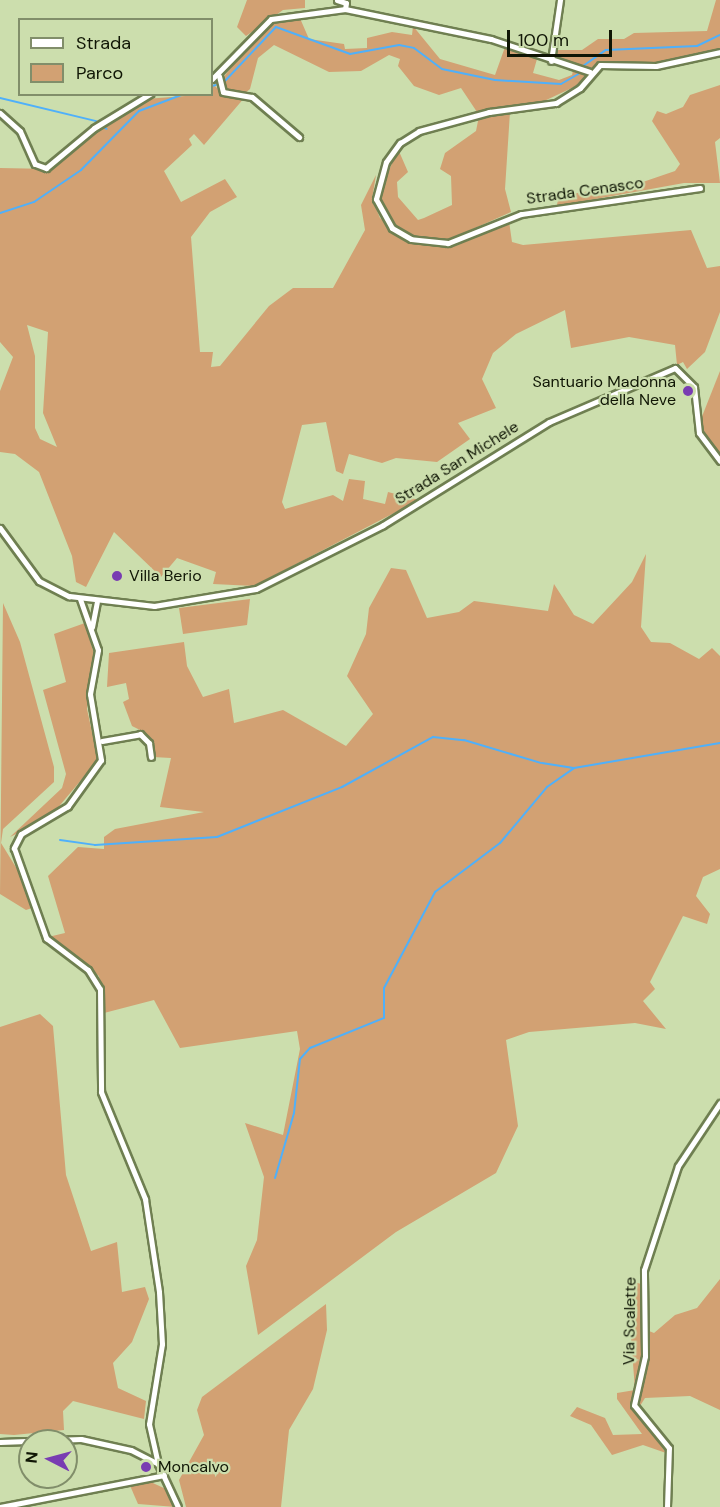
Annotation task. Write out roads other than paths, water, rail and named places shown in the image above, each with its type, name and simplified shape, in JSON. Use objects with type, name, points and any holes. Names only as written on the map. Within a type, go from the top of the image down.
[{"type":"street","points":[[337,0],[346,6],[491,39],[551,61],[590,72],[600,65],[656,66],[720,52]]},
{"type":"street","points":[[551,61],[560,0]]},
{"type":"street","points":[[213,79],[219,76],[272,19],[346,6]]},
{"type":"street","name":"Strada Cenasco","points":[[590,72],[580,88],[556,103],[461,118],[400,143],[379,180],[382,217],[411,239],[448,243],[520,214],[700,188]]},
{"type":"street","points":[[219,76],[222,92],[252,98],[299,137]]},
{"type":"street","points":[[0,113],[20,132],[35,164],[46,168],[94,128],[147,96]]},
{"type":"street","name":"Strada San Michele","points":[[97,602],[154,606],[256,589],[383,525],[549,422],[675,368],[694,387],[699,433],[720,461]]},
{"type":"street","points":[[0,528],[39,580],[80,599],[97,602],[92,634]]},
{"type":"street","points":[[80,599],[98,658],[90,694],[102,741],[98,769],[86,786],[51,820],[21,834],[14,848],[46,938],[88,970],[100,989],[101,1092],[145,1199],[157,1273],[162,1344],[149,1424],[158,1464],[178,1507]]},
{"type":"street","points":[[102,741],[140,734],[149,743],[151,757]]},
{"type":"street","name":"Via Scalette","points":[[667,1507],[669,1448],[634,1405],[645,1356],[644,1270],[678,1166],[720,1103]]},
{"type":"street","points":[[0,1442],[99,1441],[158,1464]]},
{"type":"street","points":[[0,1507],[164,1476]]},
{"type":"waterway","points":[[223,83],[276,27],[350,54],[399,45],[414,48],[442,69],[495,80],[561,84],[578,74]]},
{"type":"waterway","points":[[583,66],[606,50],[697,46],[720,35]]},
{"type":"waterway","points":[[0,213],[34,202],[81,170],[139,111],[179,96]]},
{"type":"waterway","points":[[0,98],[96,121]]},
{"type":"waterway","points":[[103,127],[107,129]]},
{"type":"waterway","points":[[60,840],[95,845],[217,837],[342,787],[433,737],[464,740],[541,763]]},
{"type":"waterway","points":[[542,763],[574,768],[720,743]]},
{"type":"waterway","points":[[275,1178],[294,1113],[300,1059],[310,1048],[384,1018],[384,988],[435,892],[500,843],[547,787],[574,768]]},
{"type":"place","name":"Santuario Madonna della Neve","points":[[688,391]]},
{"type":"place","name":"Villa Berio","points":[[117,576]]},
{"type":"place","name":"Moncalvo","points":[[146,1467]]}]
